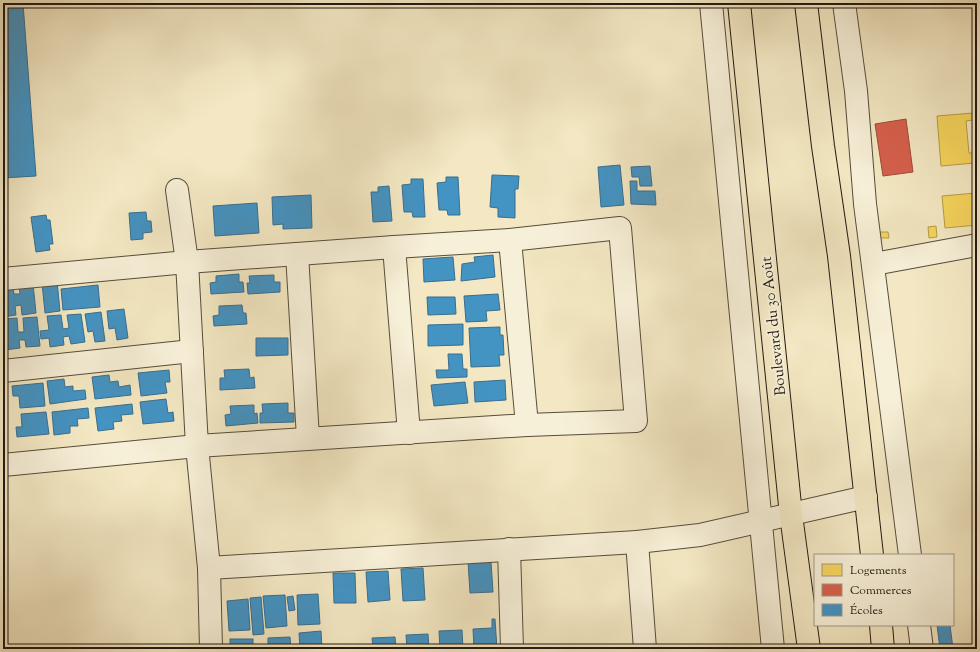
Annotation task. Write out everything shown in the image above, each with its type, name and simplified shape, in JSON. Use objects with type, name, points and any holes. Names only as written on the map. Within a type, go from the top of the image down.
[{"type":"highway","name":"Boulevard du 30 Août","points":[[739,3],[754,136],[791,515],[809,649]]},
{"type":"highway","points":[[806,3],[838,256],[872,554]]},
{"type":"highway","points":[[881,626],[883,649]]},
{"type":"street","points":[[711,3],[773,649]]},
{"type":"street","points":[[844,3],[856,91],[865,204],[874,264],[910,554]]},
{"type":"street","points":[[177,190],[187,262],[197,446],[209,568],[211,649]]},
{"type":"street","points":[[3,279],[187,262],[510,240],[620,228],[636,421],[527,425],[308,438],[197,446],[3,465]]},
{"type":"street","points":[[510,240],[527,425]]},
{"type":"street","points":[[874,264],[977,245]]},
{"type":"street","points":[[394,247],[409,433]]},
{"type":"street","points":[[297,254],[308,438]]},
{"type":"street","points":[[3,371],[192,351]]},
{"type":"street","points":[[209,568],[637,542],[700,535],[866,497]]},
{"type":"street","points":[[637,542],[646,649]]},
{"type":"street","points":[[508,549],[512,649]]},
{"type":"street","points":[[919,626],[922,649]]},
{"type":"building: Logements","points":[[973,113],[973,120],[966,121],[969,153],[974,153],[975,163],[941,166],[937,116]]},
{"type":"building: Logements","points":[[976,193],[977,225],[945,228],[942,196]]},
{"type":"building: Logements","points":[[936,226],[937,237],[929,238],[928,227]]},
{"type":"building: Logements","points":[[874,232],[888,232],[889,238],[874,238]]},
{"type":"building: Commerces","points":[[906,119],[913,172],[883,176],[875,124]]},
{"type":"building: Écoles","points":[[3,3],[23,3],[36,176],[3,178]]},
{"type":"building: Écoles","points":[[620,165],[624,205],[601,207],[598,167]]},
{"type":"building: Écoles","points":[[650,166],[652,186],[640,186],[639,177],[632,177],[631,167]]},
{"type":"building: Écoles","points":[[492,175],[519,176],[518,189],[515,189],[515,218],[498,217],[498,208],[490,207]]},
{"type":"building: Écoles","points":[[446,177],[458,177],[460,215],[448,215],[447,210],[439,210],[437,183],[446,182]]},
{"type":"building: Écoles","points":[[411,179],[423,179],[425,217],[413,217],[412,212],[404,212],[402,185],[411,184]]},
{"type":"building: Écoles","points":[[630,181],[637,181],[637,191],[655,191],[656,205],[631,204]]},
{"type":"building: Écoles","points":[[389,186],[392,221],[373,222],[371,192],[378,192],[378,187]]},
{"type":"building: Écoles","points":[[311,195],[312,228],[283,229],[283,224],[273,225],[272,197]]},
{"type":"building: Écoles","points":[[257,203],[259,233],[215,236],[213,206]]},
{"type":"building: Écoles","points":[[146,212],[147,221],[151,221],[152,232],[143,233],[143,239],[131,240],[129,213]]},
{"type":"building: Écoles","points":[[46,215],[47,220],[50,220],[53,244],[49,244],[50,250],[36,252],[31,217]]},
{"type":"building: Écoles","points":[[493,255],[495,277],[461,281],[462,264],[475,262],[474,257]]},
{"type":"building: Écoles","points":[[453,257],[455,280],[424,282],[423,259]]},
{"type":"building: Écoles","points":[[239,274],[239,282],[243,282],[244,292],[211,294],[210,283],[216,282],[216,276]]},
{"type":"building: Écoles","points":[[274,275],[274,282],[280,282],[280,292],[248,294],[247,283],[250,283],[249,276]]},
{"type":"building: Écoles","points":[[57,281],[60,311],[45,313],[42,283]]},
{"type":"building: Écoles","points":[[33,284],[36,313],[22,315],[21,305],[15,306],[16,315],[3,317],[3,287],[13,287],[14,294],[20,294],[19,286]]},
{"type":"building: Écoles","points":[[98,285],[100,307],[63,310],[61,289]]},
{"type":"building: Écoles","points":[[498,294],[500,310],[486,311],[487,321],[466,322],[464,296]]},
{"type":"building: Écoles","points":[[427,297],[455,297],[456,314],[428,315]]},
{"type":"building: Écoles","points":[[242,305],[243,313],[246,313],[247,324],[214,326],[213,316],[219,315],[219,306]]},
{"type":"building: Écoles","points":[[124,309],[128,338],[117,340],[115,328],[109,329],[107,311]]},
{"type":"building: Écoles","points":[[101,312],[105,341],[95,342],[93,331],[88,332],[85,314]]},
{"type":"building: Écoles","points":[[81,314],[85,342],[71,344],[69,336],[63,337],[64,345],[50,347],[49,338],[41,339],[40,331],[49,330],[47,316],[61,315],[63,329],[69,328],[67,315]]},
{"type":"building: Écoles","points":[[37,317],[40,346],[26,347],[25,340],[19,340],[20,348],[5,350],[3,341],[3,319],[17,318],[18,332],[24,332],[23,318]]},
{"type":"building: Écoles","points":[[463,324],[463,345],[428,346],[428,325]]},
{"type":"building: Écoles","points":[[500,327],[500,335],[503,335],[504,355],[499,355],[500,366],[471,367],[469,328]]},
{"type":"building: Écoles","points":[[256,338],[288,338],[288,355],[256,356]]},
{"type":"building: Écoles","points":[[448,354],[462,354],[463,369],[467,369],[467,377],[437,378],[436,370],[449,370]]},
{"type":"building: Écoles","points":[[249,369],[250,378],[254,377],[255,388],[220,390],[220,378],[225,378],[224,370]]},
{"type":"building: Écoles","points":[[169,370],[170,382],[165,382],[167,393],[141,396],[138,373]]},
{"type":"building: Écoles","points":[[109,375],[110,382],[118,381],[119,387],[130,385],[131,395],[95,399],[92,377]]},
{"type":"building: Écoles","points":[[64,379],[65,387],[73,386],[73,391],[85,390],[86,399],[50,404],[47,381]]},
{"type":"building: Écoles","points":[[505,380],[506,400],[475,402],[474,382]]},
{"type":"building: Écoles","points":[[465,382],[468,403],[434,406],[431,385]]},
{"type":"building: Écoles","points":[[43,383],[45,406],[20,408],[19,396],[13,396],[12,386]]},
{"type":"building: Écoles","points":[[166,399],[168,413],[173,412],[174,421],[143,424],[140,402]]},
{"type":"building: Écoles","points":[[288,403],[288,413],[294,413],[294,422],[260,423],[260,413],[263,413],[262,404]]},
{"type":"building: Écoles","points":[[132,404],[133,414],[121,415],[122,421],[113,422],[114,429],[98,431],[95,408]]},
{"type":"building: Écoles","points":[[254,405],[254,414],[257,413],[258,423],[226,426],[225,415],[231,414],[230,406]]},
{"type":"building: Écoles","points":[[88,408],[89,418],[77,419],[78,426],[70,426],[70,433],[54,435],[52,412]]},
{"type":"building: Écoles","points":[[46,412],[49,434],[17,437],[16,427],[22,427],[21,414]]},
{"type":"building: Écoles","points":[[468,562],[491,562],[493,592],[470,593]]},
{"type":"building: Écoles","points":[[423,568],[425,600],[403,601],[401,569]]},
{"type":"building: Écoles","points":[[388,571],[390,600],[368,602],[366,572]]},
{"type":"building: Écoles","points":[[333,573],[355,573],[356,603],[334,603]]},
{"type":"building: Écoles","points":[[318,594],[320,624],[298,625],[297,595]]},
{"type":"building: Écoles","points":[[285,595],[287,626],[266,628],[263,596]]},
{"type":"building: Écoles","points":[[293,596],[295,610],[289,611],[287,597]]},
{"type":"building: Écoles","points":[[261,597],[264,634],[253,635],[250,598]]},
{"type":"building: Écoles","points":[[248,599],[250,630],[229,631],[227,601]]},
{"type":"building: Écoles","points":[[492,619],[495,619],[497,649],[474,649],[473,629],[492,628]]},
{"type":"building: Écoles","points":[[937,626],[950,626],[953,649],[940,649]]},
{"type":"building: Écoles","points":[[462,630],[463,649],[440,649],[439,631]]},
{"type":"building: Écoles","points":[[321,631],[322,649],[300,649],[299,633]]},
{"type":"building: Écoles","points":[[428,634],[429,649],[407,649],[406,635]]},
{"type":"building: Écoles","points":[[290,637],[291,649],[268,649],[268,638]]},
{"type":"building: Écoles","points":[[395,637],[396,649],[373,649],[372,638]]},
{"type":"building: Écoles","points":[[230,639],[253,639],[253,649],[230,649]]}]
